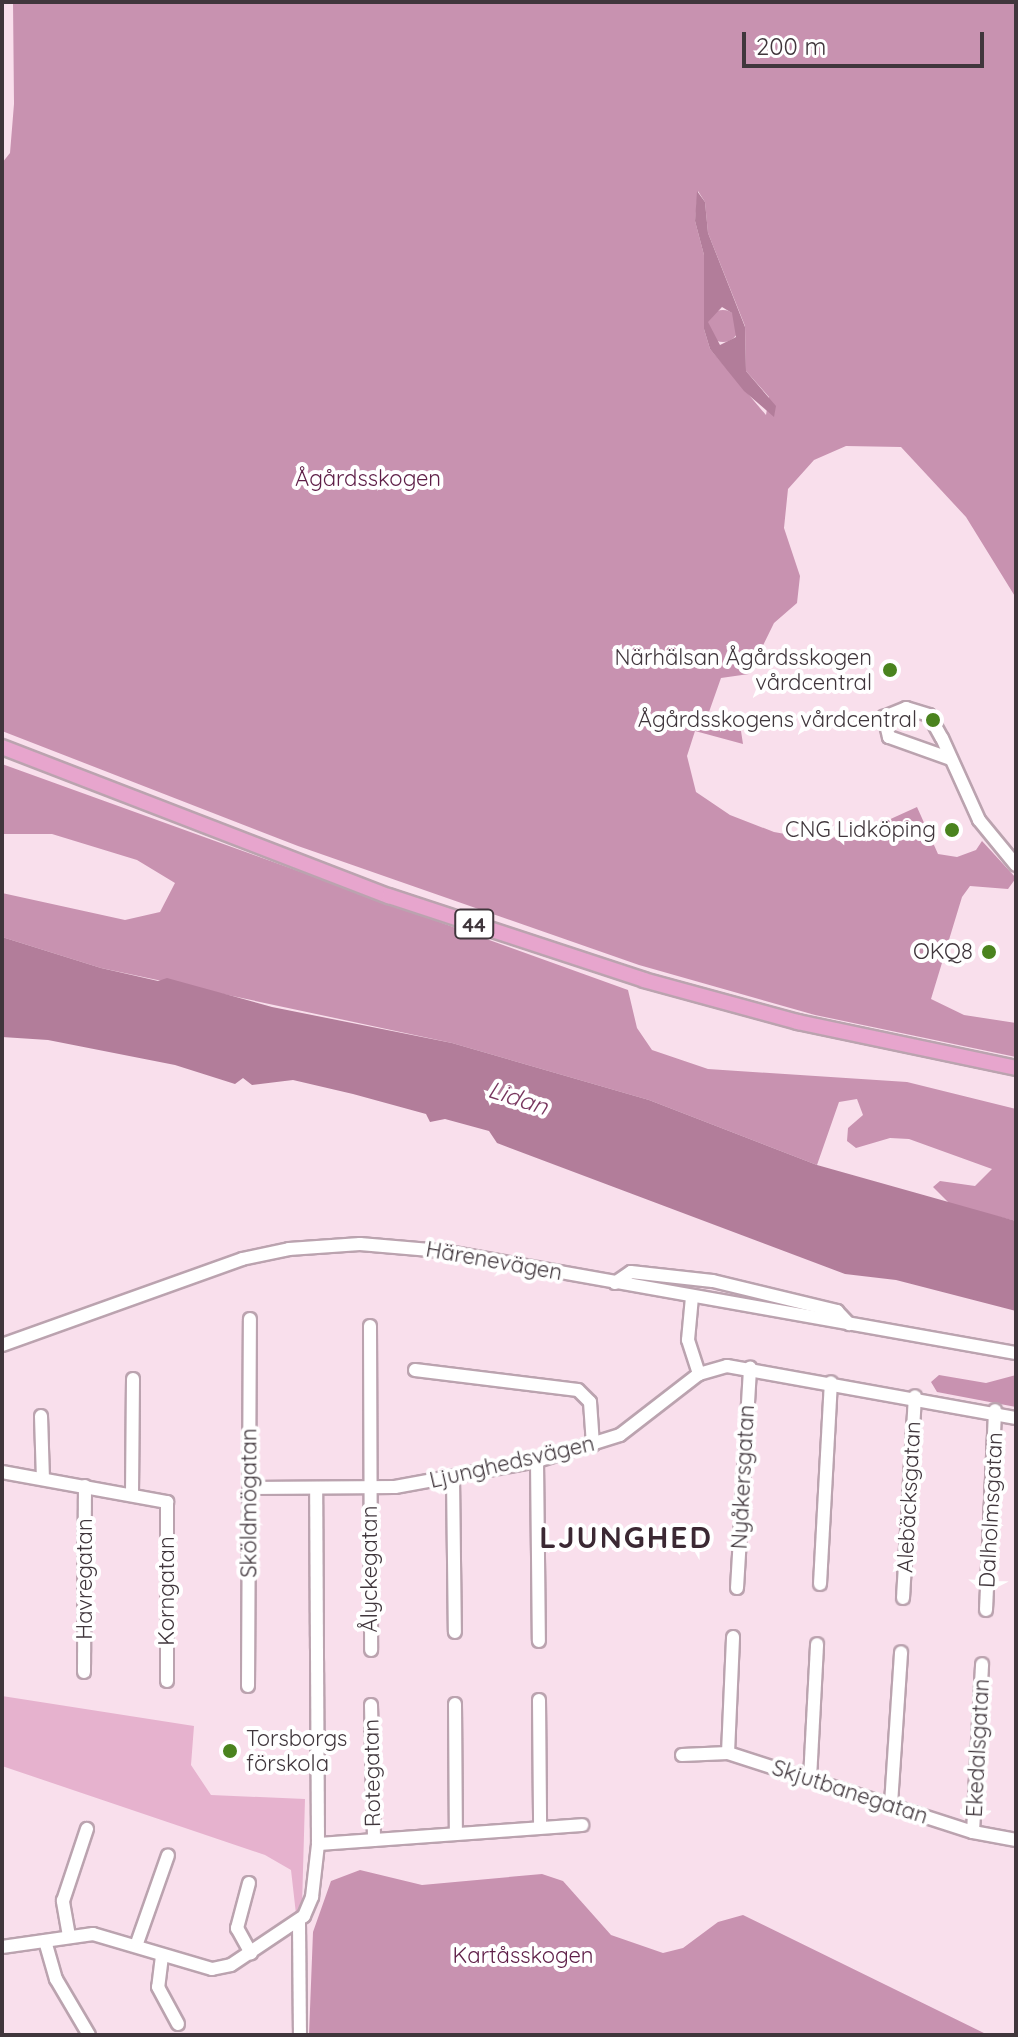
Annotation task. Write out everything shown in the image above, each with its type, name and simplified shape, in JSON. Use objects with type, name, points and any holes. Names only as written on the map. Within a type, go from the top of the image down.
[{"type":"main road","name":"44","points":[[2,747],[389,896],[644,980],[798,1022],[1015,1068]]},
{"type":"street","points":[[951,759],[889,737],[884,717],[906,708],[925,712],[951,759],[979,820],[1016,865]]},
{"type":"street","name":"Härenevägen","points":[[2,1345],[188,1276],[289,1249],[383,1244],[1016,1353]]},
{"type":"street","points":[[615,1283],[631,1272],[713,1281],[837,1311],[849,1324]]},
{"type":"street","points":[[692,1297],[688,1340],[699,1374]]},
{"type":"street","name":"Sköldmögatan","points":[[248,1686],[250,1319]]},
{"type":"street","name":"Ålyckegatan","points":[[370,1326],[371,1650]]},
{"type":"street","name":"Härenevägen","points":[[996,1350],[1016,1359]]},
{"type":"street","name":"Ljunghedsvägen","points":[[249,1488],[370,1489],[453,1478],[537,1461],[593,1445],[636,1424],[699,1374],[718,1367],[750,1367],[995,1410],[1016,1418]]},
{"type":"street","name":"Nyåkersgatan","points":[[737,1588],[750,1367]]},
{"type":"street","points":[[415,1370],[581,1391],[590,1402],[593,1445]]},
{"type":"street","points":[[2,1472],[132,1494],[133,1379]]},
{"type":"street","points":[[820,1584],[831,1382]]},
{"type":"street","name":"Alebäcksgatan","points":[[903,1598],[915,1396]]},
{"type":"street","name":"Dalholmsgatan","points":[[986,1610],[995,1410]]},
{"type":"street","points":[[41,1416],[43,1479]]},
{"type":"street","points":[[537,1461],[539,1641]]},
{"type":"street","points":[[453,1478],[455,1632]]},
{"type":"street","name":"Havregatan","points":[[84,1672],[85,1486]]},
{"type":"street","points":[[2,1947],[69,1936],[102,1935],[212,1969],[251,1953],[299,1923],[310,1904],[318,1844],[316,1488]]},
{"type":"street","name":"Korngatan","points":[[132,1494],[167,1502],[167,1681]]},
{"type":"street","points":[[728,1753],[733,1637]]},
{"type":"street","points":[[810,1779],[817,1644]]},
{"type":"street","points":[[891,1804],[901,1652]]},
{"type":"street","name":"Ekedalsgatan","points":[[973,1832],[982,1664]]},
{"type":"street","points":[[539,1700],[540,1827]]},
{"type":"street","points":[[455,1704],[456,1833]]},
{"type":"street","name":"Rotegatan","points":[[371,1705],[374,1840]]},
{"type":"street","name":"Skjutbanegatan","points":[[682,1755],[728,1753],[973,1832],[1016,1840]]},
{"type":"street","points":[[318,1844],[582,1825]]},
{"type":"street","points":[[69,1936],[63,1901],[87,1829]]},
{"type":"street","points":[[136,1946],[168,1855]]},
{"type":"street","points":[[249,1883],[237,1928],[251,1953]]},
{"type":"street","points":[[299,1923],[300,2035]]},
{"type":"street","points":[[45,1941],[56,1979],[89,2035]]},
{"type":"street","points":[[162,1956],[158,1987],[178,2024]]},
{"type":"shaded area","points":[[2,1696],[194,1726],[191,1765],[211,1795],[305,1799],[302,1906],[296,1914],[291,1870],[265,1855],[2,1766]]},
{"type":"green space","name":"Ågårdsskogen","points":[[13,2],[1016,2],[1016,598],[966,517],[901,447],[846,446],[814,460],[788,489],[784,528],[800,576],[797,603],[774,623],[749,674],[721,678],[709,712],[741,731],[743,744],[695,731],[687,756],[696,792],[730,815],[774,832],[813,839],[853,836],[917,807],[938,854],[957,857],[976,850],[982,841],[1016,878],[1008,889],[970,886],[962,897],[931,999],[964,1015],[1016,1023],[1016,1057],[815,1015],[639,965],[298,846],[2,731],[2,163],[10,153],[14,104]],"holes":[[[698,191],[705,202],[708,233],[745,326],[746,371],[769,397],[766,415],[710,349],[704,329],[704,255],[695,221]]]},
{"type":"green space","points":[[723,310],[734,315],[739,326],[734,337],[723,342],[712,337],[707,326],[712,315]]},
{"type":"green space","points":[[2,764],[628,990],[637,1028],[652,1050],[708,1069],[907,1082],[1016,1109],[1016,1221],[951,1205],[933,1187],[940,1181],[975,1186],[992,1169],[909,1139],[890,1138],[856,1148],[847,1141],[848,1128],[863,1115],[857,1099],[839,1102],[817,1165],[649,1100],[452,1043],[101,968],[2,937],[2,893],[125,920],[160,912],[175,883],[137,860],[52,834],[2,834]]},
{"type":"green space","points":[[939,1375],[986,1383],[1016,1375],[1016,1407],[937,1392],[931,1382]]},
{"type":"green space","name":"Kartåsskogen","points":[[360,1870],[422,1885],[542,1874],[563,1881],[611,1935],[663,1953],[683,1948],[718,1922],[743,1915],[988,2035],[309,2035],[313,1932],[331,1881]]},
{"type":"water","points":[[697,191],[705,202],[708,233],[745,327],[746,371],[776,406],[774,417],[744,391],[710,349],[704,329],[704,255],[695,221]],"holes":[[[722,307],[732,313],[736,337],[720,345],[708,322]]]},
{"type":"water","name":"Lidan","points":[[2,937],[101,968],[158,981],[167,978],[272,1007],[452,1043],[649,1100],[817,1165],[1016,1221],[1016,1311],[896,1280],[845,1274],[497,1143],[489,1131],[445,1119],[430,1122],[426,1114],[353,1094],[293,1080],[252,1085],[243,1078],[235,1084],[175,1065],[48,1040],[2,1037]]},
{"type":"place","name":"Närhälsan Ågårdsskogen vårdcentral","points":[[890,670]]},
{"type":"place","name":"Ågårdsskogens vårdcentral","points":[[933,720]]},
{"type":"place","name":"CNG Lidköping","points":[[952,830]]},
{"type":"place","name":"OKQ8","points":[[989,952]]},
{"type":"place","name":"Torsborgs förskola","points":[[230,1751]]},
{"type":"district","name":"LJUNGHED","points":[[626,1537]]}]
